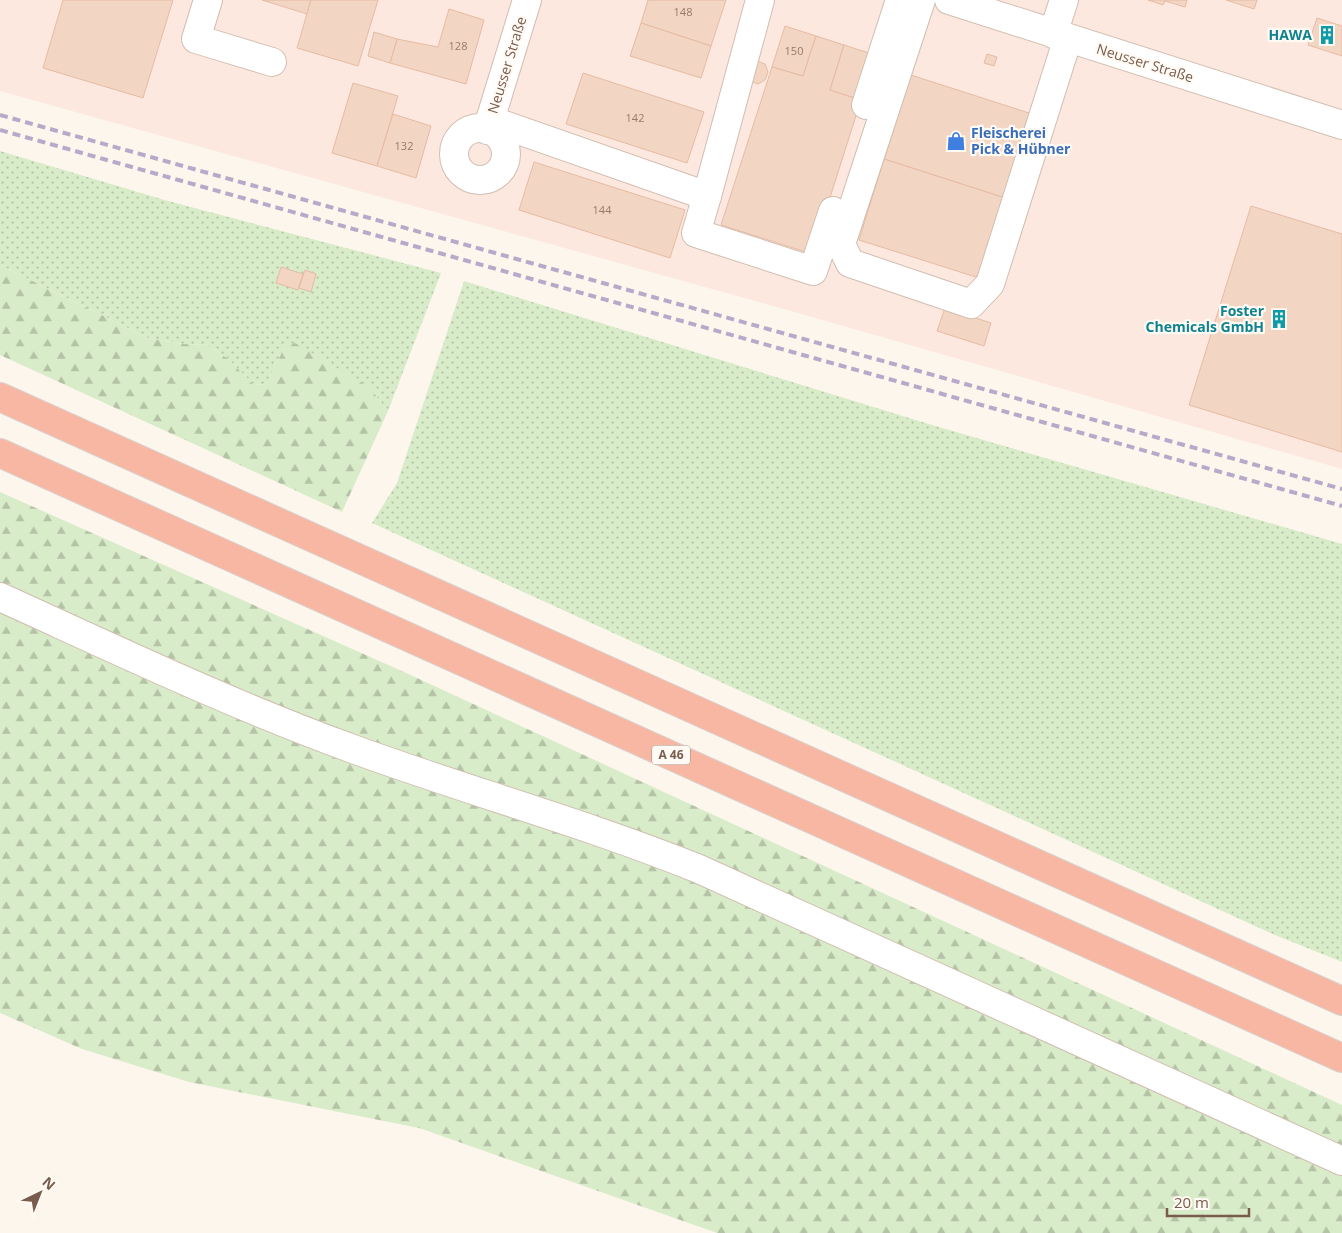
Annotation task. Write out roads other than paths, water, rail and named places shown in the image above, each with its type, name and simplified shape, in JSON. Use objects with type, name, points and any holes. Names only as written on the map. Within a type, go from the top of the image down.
[{"type":"highway","points":[[0,397],[1342,1001]]},
{"type":"highway","name":"A 46","points":[[0,452],[1342,1058]]},
{"type":"street","points":[[208,0],[196,39],[272,62]]},
{"type":"street","name":"Neusser Straße","points":[[527,0],[489,125],[707,196]]},
{"type":"street","points":[[767,2],[696,233],[814,271],[878,39],[900,0]]},
{"type":"street","points":[[921,0],[840,244],[850,264],[971,304],[990,284],[1061,36],[1064,0]]},
{"type":"street","name":"Neusser Straße","points":[[949,0],[1342,125]]},
{"type":"street","points":[[0,597],[185,682],[280,721],[355,750],[615,836],[699,869],[1342,1161]]},
{"type":"railway","points":[[0,115],[1342,489]]},
{"type":"railway","points":[[0,130],[1342,506]]},
{"type":"place","name":"HAWA","points":[[1327,35]]},
{"type":"place","name":"Fleischerei Pick & Hübner","points":[[956,141]]},
{"type":"place","name":"Foster Chemicals GmbH","points":[[1279,319]]}]
